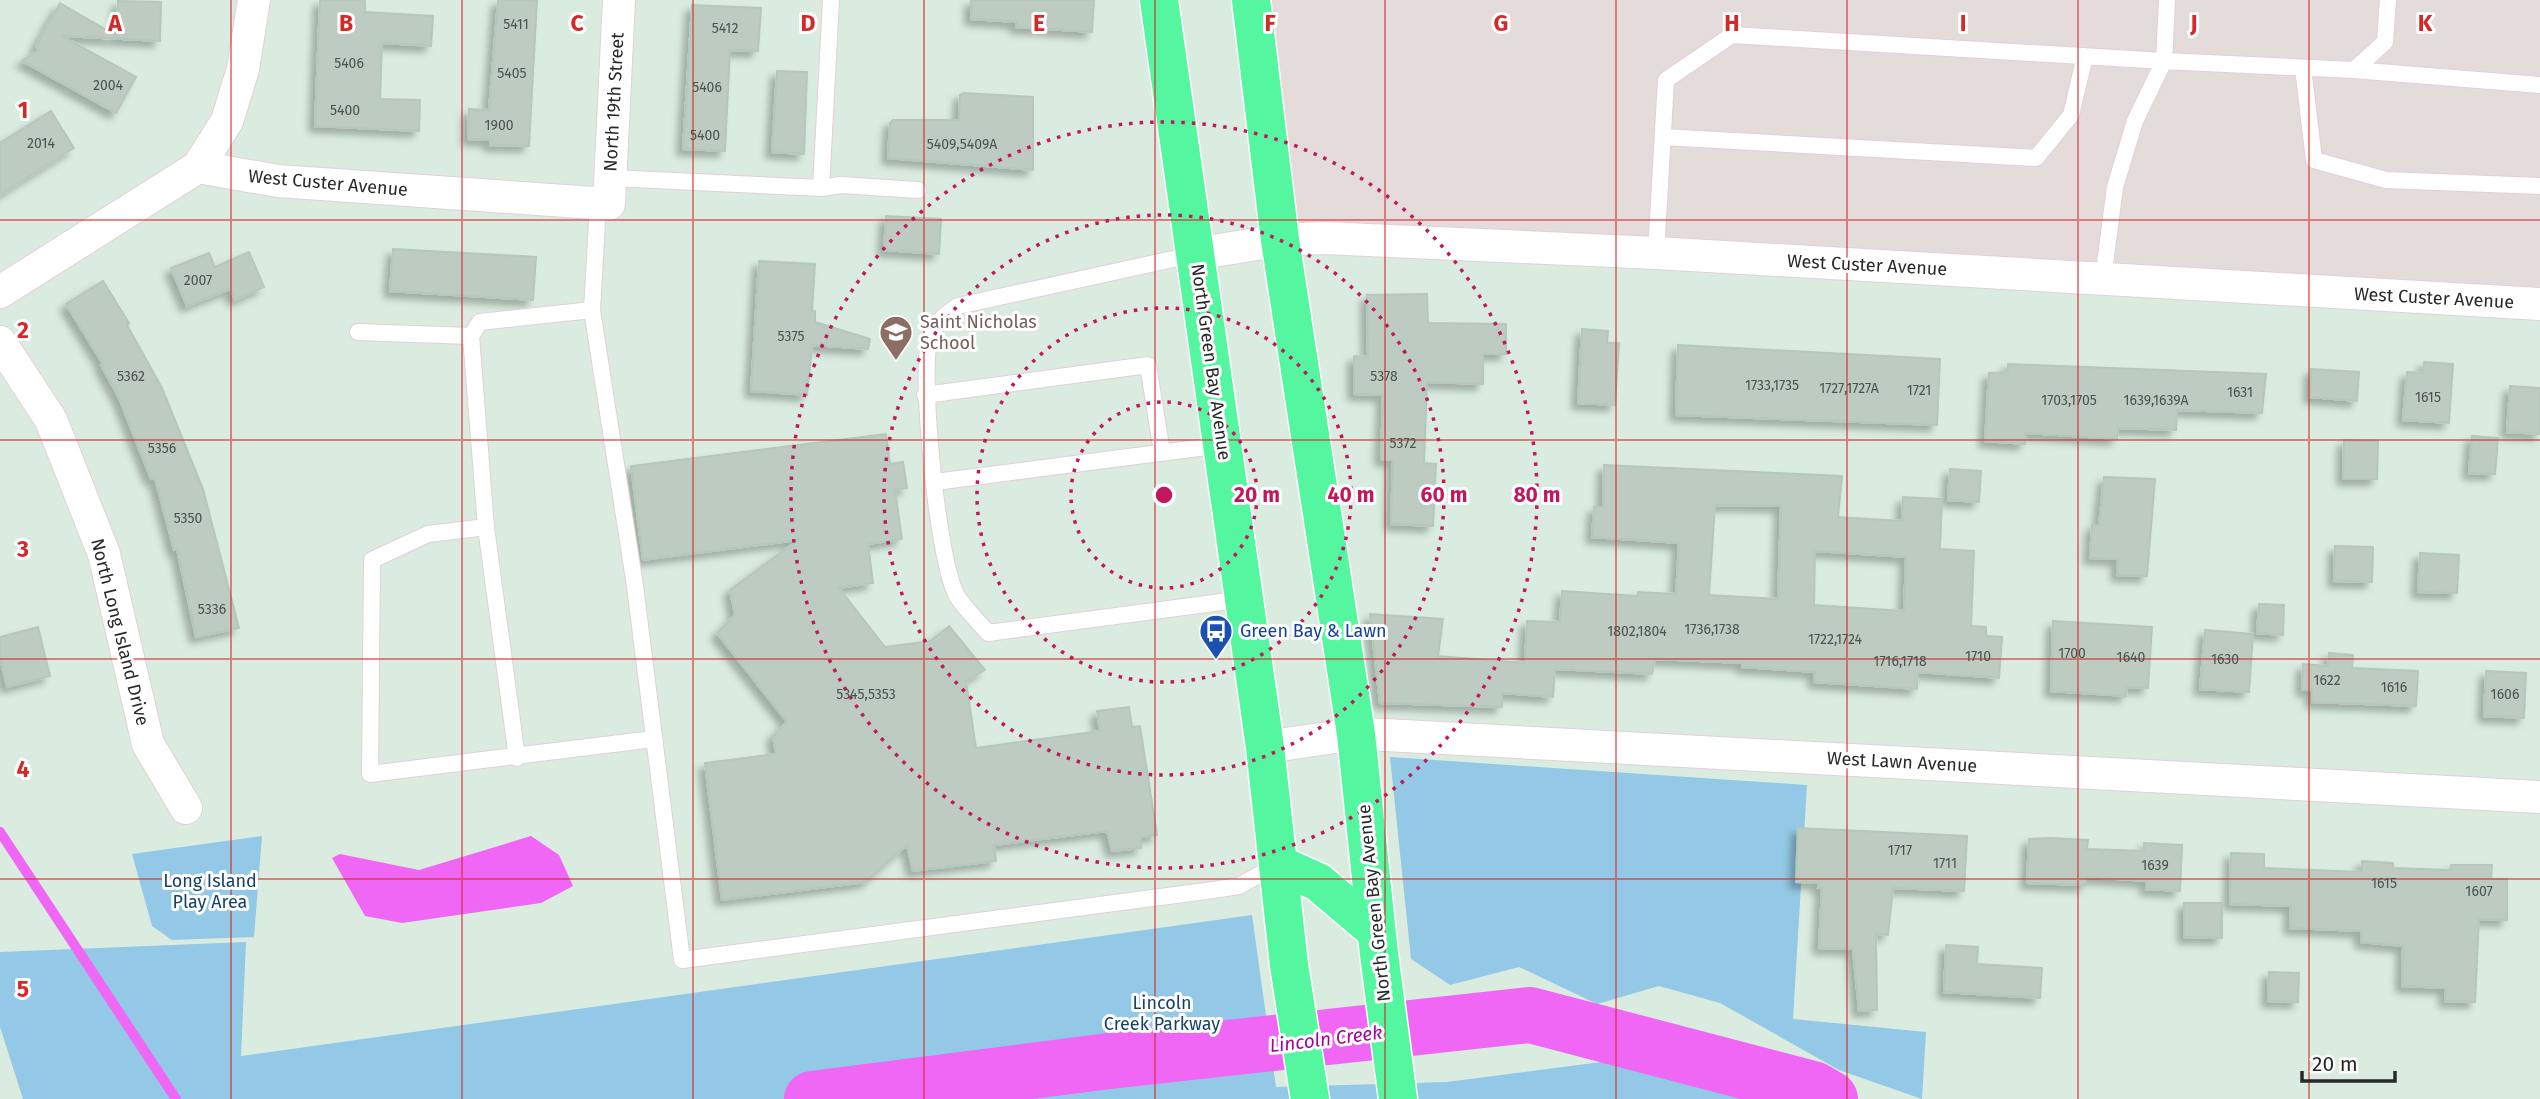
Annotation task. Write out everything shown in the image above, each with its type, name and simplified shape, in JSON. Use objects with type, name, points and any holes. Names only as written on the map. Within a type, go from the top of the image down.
[{"type":"main road","name":"North Green Bay Avenue","points":[[1158,0],[1265,747],[1289,965],[1310,1099]]},
{"type":"main road","name":"North Green Bay Avenue","points":[[1251,0],[1280,240],[1356,734],[1377,942],[1398,1099]]},
{"type":"main road","points":[[1279,864],[1318,882],[1377,942]]},
{"type":"street","points":[[0,292],[198,167],[227,121],[243,69],[254,0]]},
{"type":"street","name":"North 19th Street","points":[[606,196],[619,0]]},
{"type":"street","name":"West Custer Avenue","points":[[198,167],[278,181],[606,196]]},
{"type":"street","name":"West Custer Avenue","points":[[1196,254],[1280,240],[1324,238],[1657,253],[2540,304]]},
{"type":"street","name":"North Long Island Drive","points":[[0,342],[51,420],[104,554],[148,744],[186,808]]},
{"type":"street","name":"West Lawn Avenue","points":[[1265,747],[1356,734],[2540,797]]},
{"type":"lane","points":[[821,188],[831,0]]},
{"type":"lane","points":[[2103,279],[2115,187],[2135,121],[2164,61],[2167,0]]},
{"type":"lane","points":[[2354,70],[2385,42],[2388,0]]},
{"type":"lane","points":[[1657,253],[1666,79],[1732,35],[2354,70],[2540,85]]},
{"type":"lane","points":[[1663,137],[2036,158],[2071,115],[2085,56]]},
{"type":"lane","points":[[2303,68],[2314,160],[2386,180],[2540,186]]},
{"type":"lane","points":[[918,190],[841,186],[606,196],[592,310],[635,586],[682,960],[1239,886],[1279,864]]},
{"type":"lane","points":[[1196,254],[958,306],[938,320],[929,342],[925,395],[942,536],[957,596],[988,633],[1244,599]]},
{"type":"lane","points":[[517,758],[486,527],[471,336],[480,322],[592,310]]},
{"type":"lane","points":[[358,332],[471,336]]},
{"type":"lane","points":[[925,395],[1148,365],[1162,452]]},
{"type":"lane","points":[[935,482],[1222,444]]},
{"type":"lane","points":[[486,527],[428,534],[372,559],[370,774],[517,758],[653,739]]},
{"type":"shaded area","points":[[1247,0],[2540,0],[2540,304],[1280,240]]},
{"type":"shaded area","points":[[531,836],[559,855],[573,886],[541,903],[402,923],[365,916],[332,858],[340,854],[419,870]]},
{"type":"green space","points":[[1390,757],[1807,785],[1793,1019],[1926,1032],[1922,1099],[1839,1070],[1720,1003],[1659,986],[1597,1004],[1519,967],[1450,985],[1411,959]]},
{"type":"green space","name":"Long Island Play Area","points":[[262,836],[254,937],[172,940],[152,926],[132,854]]},
{"type":"green space","name":"Lincoln Creek Parkway","points":[[1252,915],[1276,1087],[1447,1082],[1609,1061],[1730,1077],[1777,1099],[23,1099],[0,1027],[0,952],[246,942],[241,1056]]},
{"type":"building","points":[[320,0],[365,0],[365,12],[433,16],[431,46],[382,43],[380,99],[420,100],[419,131],[315,126]]},
{"type":"building","points":[[498,0],[537,0],[529,146],[490,145],[491,140],[468,139],[469,109],[489,110]]},
{"type":"building","points":[[971,0],[1094,0],[1092,32],[1016,27],[1017,22],[971,19]]},
{"type":"building","points":[[118,1],[161,2],[160,41],[62,36],[136,77],[116,113],[22,61],[38,50],[36,46],[60,3],[117,36]]},
{"type":"building","points":[[692,5],[761,8],[758,51],[730,50],[725,151],[683,149]]},
{"type":"building","points":[[777,71],[807,72],[804,154],[772,152]]},
{"type":"building","points":[[960,95],[1033,97],[1033,170],[888,158],[890,123],[893,120],[959,120]]},
{"type":"building","points":[[51,111],[74,148],[0,195],[0,143]]},
{"type":"building","points":[[886,216],[941,219],[939,254],[884,250]]},
{"type":"building","points":[[393,249],[536,257],[533,300],[390,291]]},
{"type":"building","points":[[249,252],[264,287],[235,300],[230,289],[187,306],[171,268],[209,253],[215,267]]},
{"type":"building","points":[[759,261],[815,264],[812,311],[815,311],[815,322],[870,339],[868,349],[812,345],[807,395],[751,391]]},
{"type":"building","points":[[103,281],[129,323],[127,325],[162,388],[203,489],[239,628],[196,637],[177,549],[174,550],[155,478],[151,479],[119,398],[101,365],[103,364],[66,304]]},
{"type":"building","points":[[1427,294],[1428,323],[1506,324],[1506,354],[1483,354],[1483,384],[1427,382],[1424,463],[1436,464],[1433,526],[1391,524],[1393,460],[1381,460],[1383,395],[1354,394],[1354,356],[1368,357],[1367,295]]},
{"type":"building","points":[[1582,329],[1608,331],[1607,343],[1619,343],[1615,405],[1578,403]]},
{"type":"building","points":[[1678,345],[1940,359],[1937,425],[1676,415]]},
{"type":"building","points":[[2424,362],[2453,364],[2449,423],[2403,420],[2407,372],[2423,373]]},
{"type":"building","points":[[2008,364],[2266,374],[2262,413],[2177,410],[2176,430],[2118,428],[2117,439],[2026,433],[2025,444],[1985,441],[1989,373],[2008,372]]},
{"type":"building","points":[[2311,369],[2359,372],[2357,401],[2310,397]]},
{"type":"building","points":[[2510,386],[2540,388],[2540,434],[2507,432]]},
{"type":"building","points":[[886,434],[890,464],[903,462],[907,488],[895,490],[902,539],[868,544],[873,583],[839,588],[885,647],[931,641],[949,626],[985,670],[966,681],[976,748],[1100,731],[1097,711],[1129,707],[1132,727],[1140,726],[1157,835],[1141,837],[1141,848],[1112,851],[1107,831],[994,845],[996,861],[913,871],[907,845],[866,882],[722,900],[705,763],[776,754],[773,736],[787,722],[717,633],[735,615],[730,590],[798,540],[643,560],[631,466]]},
{"type":"building","points":[[2472,436],[2498,438],[2495,474],[2469,473]]},
{"type":"building","points":[[2344,440],[2378,441],[2377,479],[2343,479]]},
{"type":"building","points":[[1604,465],[1842,476],[1838,517],[1902,521],[1903,497],[1942,499],[1940,549],[1974,551],[1971,626],[1986,627],[1986,636],[2002,637],[1999,678],[1918,672],[1917,689],[1814,682],[1815,672],[1742,667],[1742,663],[1655,659],[1652,674],[1555,669],[1553,697],[1502,693],[1502,707],[1380,703],[1370,614],[1443,619],[1438,656],[1525,663],[1527,621],[1560,622],[1562,591],[1638,596],[1638,592],[1676,594],[1679,543],[1592,537],[1594,507],[1603,507]],"holes":[[[1715,505],[1781,506],[1778,599],[1709,595]],[[1815,551],[1906,557],[1904,611],[1814,605]]]},
{"type":"building","points":[[1950,469],[1981,471],[1979,502],[1948,500]]},
{"type":"building","points":[[2104,477],[2155,479],[2147,576],[2117,575],[2118,559],[2090,558],[2092,525],[2099,525]]},
{"type":"building","points":[[2335,546],[2373,547],[2372,582],[2334,581]]},
{"type":"building","points":[[2420,553],[2459,555],[2457,593],[2418,592]]},
{"type":"building","points":[[2259,604],[2284,605],[2283,635],[2257,633]]},
{"type":"building","points":[[2053,621],[2152,627],[2148,688],[2127,687],[2126,696],[2051,691]]},
{"type":"building","points":[[38,627],[50,676],[7,687],[0,658],[0,637]]},
{"type":"building","points":[[2205,630],[2253,634],[2249,692],[2200,689]]},
{"type":"building","points":[[2329,653],[2353,655],[2352,668],[2418,671],[2416,706],[2312,702],[2312,690],[2302,690],[2303,664],[2328,666]]},
{"type":"building","points":[[2486,671],[2526,673],[2524,718],[2484,716]]},
{"type":"building","points":[[1798,828],[1967,836],[1964,891],[1893,888],[1888,935],[1876,934],[1877,1010],[1859,1011],[1853,949],[1819,948],[1822,888],[1818,888],[1819,883],[1796,882]]},
{"type":"building","points":[[2029,839],[2088,840],[2087,849],[2144,851],[2144,843],[2182,845],[2180,891],[2146,889],[2147,881],[2086,877],[2086,885],[2027,883]]},
{"type":"building","points":[[2231,853],[2264,854],[2264,868],[2362,872],[2362,861],[2393,863],[2393,868],[2450,870],[2451,865],[2492,865],[2491,879],[2507,879],[2507,920],[2479,919],[2475,1002],[2445,1001],[2446,988],[2402,986],[2403,946],[2361,942],[2361,931],[2290,928],[2291,906],[2230,904]]},
{"type":"building","points":[[2184,903],[2222,903],[2222,938],[2184,937]]},
{"type":"building","points":[[1946,945],[1978,947],[1977,964],[2042,968],[2040,998],[1944,992]]},
{"type":"building","points":[[2269,972],[2299,973],[2298,1002],[2268,1001]]},
{"type":"waterway","points":[[0,832],[176,1099]]},
{"type":"waterway","name":"Lincoln Creek","points":[[812,1099],[1109,1061],[1530,1015],[1813,1089],[1830,1099]]},
{"type":"place","name":"Saint Nicholas School","points":[[896,362]]},
{"type":"place","name":"Green Bay & Lawn","points":[[1216,661]]}]
